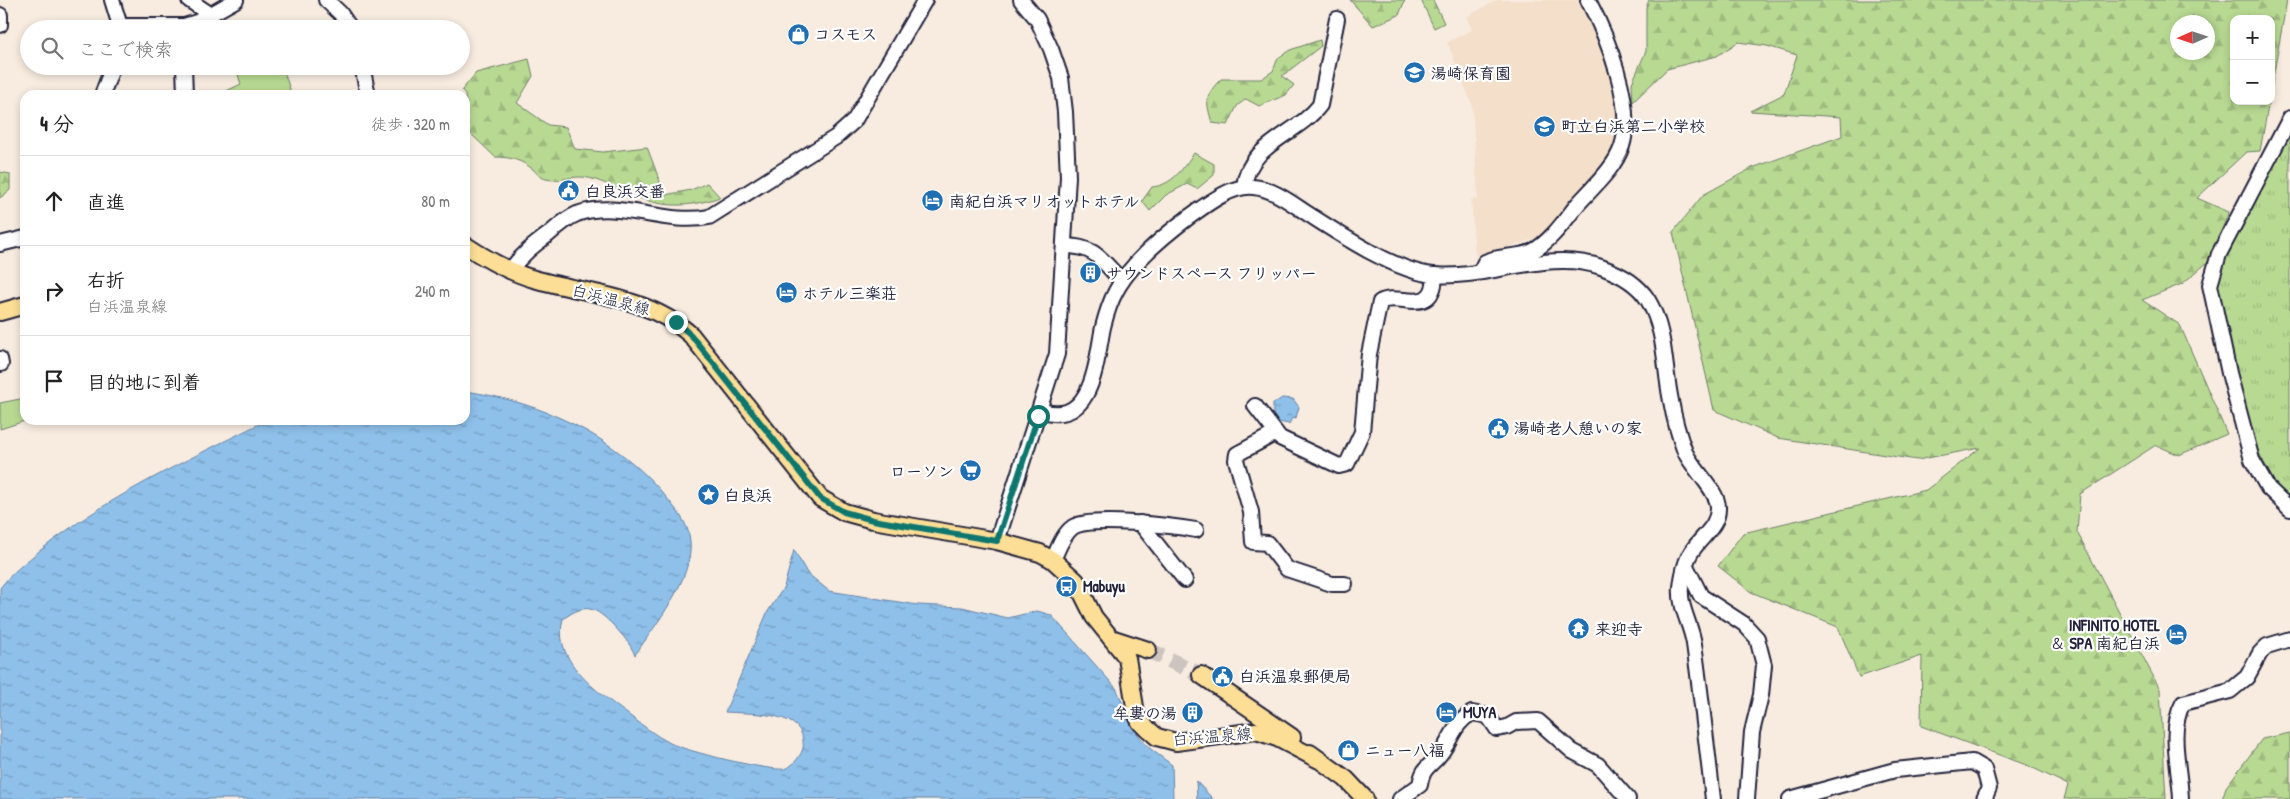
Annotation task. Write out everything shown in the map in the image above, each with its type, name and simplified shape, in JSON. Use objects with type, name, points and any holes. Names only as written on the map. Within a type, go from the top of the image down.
[{"type":"main road","name":"白浜温泉線","points":[[470,248],[510,271],[532,279],[629,302],[657,311],[676,322],[691,335],[820,498],[844,512],[873,520],[997,541],[1040,553],[1053,560],[1076,581],[1094,617],[1127,658],[1133,700],[1140,722],[1157,737],[1176,742],[1256,731],[1277,738],[1317,759],[1346,779],[1365,799]]},
{"type":"main road","points":[[0,312],[20,306]]},
{"type":"main road","points":[[1109,637],[1148,650]]},
{"type":"main road","name":"白浜温泉線","points":[[1201,675],[1300,743],[1317,759]]},
{"type":"street","points":[[189,0],[211,15]]},
{"type":"street","points":[[200,20],[236,0]]},
{"type":"street","points":[[329,0],[344,20]]},
{"type":"street","points":[[510,271],[524,253],[575,215],[597,209],[674,220],[693,220],[709,217],[836,137],[854,121],[925,0]]},
{"type":"street","points":[[997,541],[1040,410],[1060,340],[1068,177],[1065,112],[1061,78],[1052,49],[1037,19],[1021,0]]},
{"type":"street","points":[[1480,272],[1485,262],[1530,252],[1552,235],[1603,175],[1621,148],[1625,134],[1619,79],[1607,39],[1588,0]]},
{"type":"street","points":[[117,1],[120,20]]},
{"type":"street","points":[[0,15],[0,26]]},
{"type":"street","points":[[1244,187],[1245,180],[1265,147],[1313,114],[1320,105],[1337,19]]},
{"type":"street","points":[[104,90],[110,75]]},
{"type":"street","points":[[184,75],[185,90]]},
{"type":"street","points":[[364,75],[367,90]]},
{"type":"street","points":[[2290,118],[2219,254],[2210,285],[2229,373],[2252,460],[2268,488],[2290,509]]},
{"type":"street","points":[[1040,410],[1052,414],[1070,411],[1086,394],[1098,362],[1106,317],[1122,281],[1159,241],[1190,217],[1222,196],[1244,187],[1255,186],[1282,197],[1391,262],[1408,269],[1435,275],[1480,272],[1537,264],[1587,263],[1619,276],[1637,287],[1647,300],[1656,318],[1662,337],[1671,403],[1686,452],[1719,502],[1717,520],[1690,555],[1681,584],[1681,601],[1693,639],[1713,799]]},
{"type":"street","points":[[0,244],[20,239]]},
{"type":"street","points":[[1064,246],[1081,246],[1091,249],[1122,281]]},
{"type":"street","points":[[1255,406],[1280,438],[1338,466],[1347,464],[1362,432],[1369,354],[1380,302],[1387,298],[1408,302],[1428,296],[1432,293],[1435,275]]},
{"type":"street","points":[[1276,433],[1237,454],[1236,460],[1251,512],[1253,542],[1266,543],[1287,569],[1332,584],[1345,584]]},
{"type":"street","points":[[1053,560],[1064,537],[1074,526],[1087,524],[1140,524],[1196,530]]},
{"type":"street","points":[[1140,524],[1185,580]]},
{"type":"street","points":[[1686,566],[1701,596],[1744,624],[1757,638],[1760,647],[1764,665],[1761,695],[1752,732],[1747,799]]},
{"type":"street","points":[[2181,799],[2175,729],[2178,712],[2183,703],[2230,691],[2247,677],[2260,653],[2267,646],[2290,639]]},
{"type":"street","points":[[1400,799],[1420,785],[1426,766],[1439,755],[1456,726],[1472,713],[1488,716],[1497,729],[1507,727],[1516,722],[1538,721],[1572,751],[1598,765],[1628,799]]},
{"type":"street","points":[[1790,799],[1895,770],[1972,762],[1984,769],[1989,788],[1984,799]]},
{"type":"shaded area","name":"町立白浜第二小学校","points":[[1497,0],[1583,0],[1608,52],[1620,116],[1613,147],[1604,163],[1542,235],[1526,242],[1475,255],[1471,200],[1478,199],[1472,104],[1447,42],[1472,30],[1466,17]]},
{"type":"green space","points":[[1350,0],[1405,0],[1399,15],[1373,26]]},
{"type":"green space","points":[[1421,0],[1433,0],[1444,23],[1434,28]]},
{"type":"green space","points":[[1649,0],[2287,0],[2275,67],[2275,15],[2230,15],[2230,105],[2268,105],[2260,151],[2246,152],[2197,198],[2229,212],[2208,262],[2182,284],[2142,300],[2180,325],[2227,434],[2179,455],[2156,445],[2080,494],[2077,532],[2160,689],[2166,799],[2064,799],[2068,785],[2029,766],[1921,726],[1922,656],[1859,677],[1838,627],[1751,592],[1718,566],[1743,533],[1926,490],[1980,448],[1917,460],[1778,438],[1714,410],[1673,232],[1703,195],[1752,168],[1842,136],[1841,117],[1750,111],[1784,94],[1797,55],[1767,46],[1738,42],[1717,56],[1667,69],[1633,102],[1632,83],[1646,51],[1646,8]]},
{"type":"green space","points":[[1320,40],[1321,46],[1282,76],[1294,85],[1286,95],[1259,106],[1246,99],[1237,106],[1228,125],[1212,123],[1208,109],[1208,99],[1212,90],[1221,79],[1261,79],[1273,71],[1278,58],[1290,50]]},
{"type":"green space","points":[[529,59],[533,76],[517,103],[548,125],[566,127],[575,149],[603,152],[647,147],[665,195],[691,190],[707,183],[720,197],[693,204],[669,205],[657,203],[633,196],[590,178],[550,180],[539,176],[534,170],[520,161],[511,158],[495,157],[470,133],[470,90],[462,90],[476,73]]},
{"type":"green space","points":[[238,75],[285,75],[290,90],[228,90],[241,84]]},
{"type":"green space","points":[[2290,130],[2290,502],[2277,487],[2259,453],[2241,398],[2217,293],[2223,260]]},
{"type":"green space","points":[[1194,153],[1214,164],[1214,175],[1197,189],[1187,184],[1166,195],[1150,211],[1142,201],[1152,187],[1166,183],[1177,175]]},
{"type":"green space","points":[[0,172],[10,174],[10,190],[0,198]]},
{"type":"green space","points":[[20,399],[20,423],[0,429],[0,403]]},
{"type":"green space","points":[[2290,733],[2290,799],[2222,799],[2226,787],[2262,739]]},
{"type":"water","points":[[470,392],[522,404],[576,426],[602,440],[625,457],[647,476],[667,498],[682,518],[687,529],[690,541],[690,555],[680,585],[672,601],[635,655],[614,626],[596,611],[590,609],[578,610],[563,619],[561,634],[564,648],[570,661],[590,685],[664,740],[708,755],[775,769],[787,768],[799,756],[803,748],[803,740],[800,730],[793,723],[783,718],[759,714],[725,712],[767,613],[784,587],[794,550],[807,573],[829,591],[918,605],[962,607],[1008,618],[1037,611],[1051,615],[1116,688],[1135,731],[1148,747],[1172,765],[1173,799],[0,799],[0,588],[20,567],[42,549],[92,513],[173,467],[257,425],[470,425]]},
{"type":"water","points":[[1282,398],[1293,399],[1299,407],[1296,418],[1292,418],[1289,424],[1278,422],[1273,414],[1273,404]]},
{"type":"water","points":[[1196,781],[1213,799],[1197,799]]},
{"type":"tunnel","points":[[1148,650],[1201,675]]},
{"type":"place","name":"コスモス","points":[[798,34]]},
{"type":"place","name":"湯崎保育園","points":[[1415,73]]},
{"type":"place","name":"町立白浜第二小学校","points":[[1545,126]]},
{"type":"place","name":"白良浜交番","points":[[569,191]]},
{"type":"place","name":"南紀白浜マリオットホテル","points":[[933,201]]},
{"type":"place","name":"サウンドスペース フリッパー","points":[[1090,273]]},
{"type":"place","name":"ホテル三楽荘","points":[[786,293]]},
{"type":"place","name":"湯崎老人憩いの家","points":[[1498,428]]},
{"type":"place","name":"ローソン","points":[[970,471]]},
{"type":"place","name":"白良浜","points":[[708,495]]},
{"type":"place","name":"Mabuyu","points":[[1067,586]]},
{"type":"place","name":"来迎寺","points":[[1579,629]]},
{"type":"place","name":"INFINITO HOTEL ＆ SPA 南紀白浜","points":[[2176,634]]},
{"type":"place","name":"白浜温泉郵便局","points":[[1223,676]]},
{"type":"place","name":"MUYA","points":[[1447,712]]},
{"type":"place","name":"牟婁の湯","points":[[1193,713]]},
{"type":"place","name":"ニュー八福","points":[[1349,750]]},
{"type":"route","points":[[676,322],[691,335],[780,450],[820,498],[844,512],[873,520],[997,541],[1038,416]]}]
